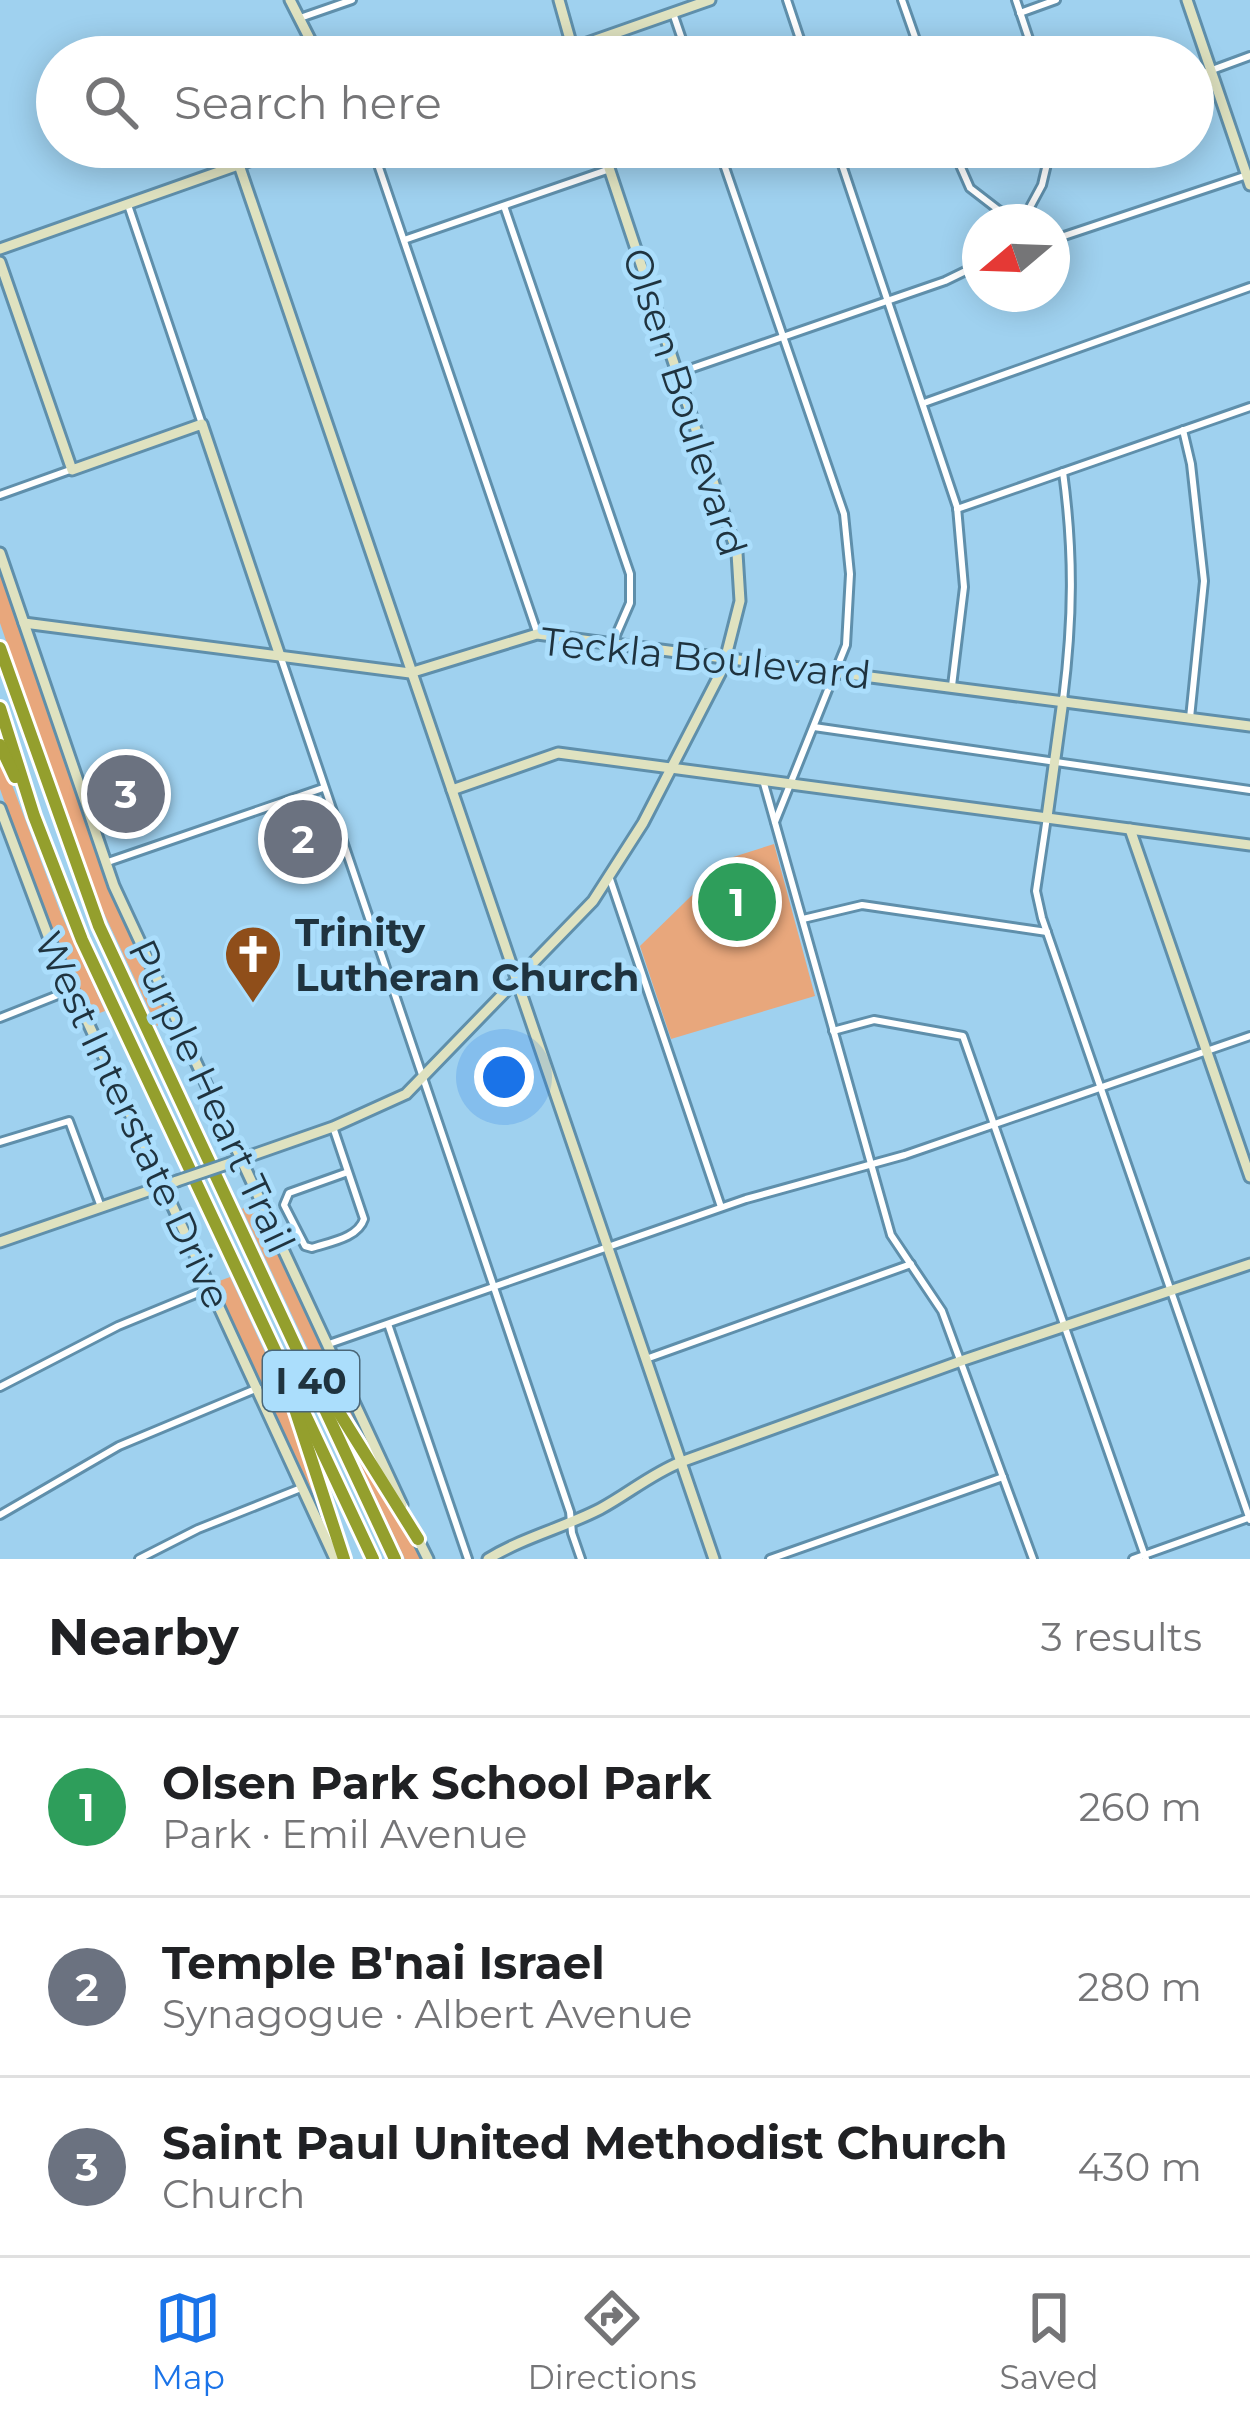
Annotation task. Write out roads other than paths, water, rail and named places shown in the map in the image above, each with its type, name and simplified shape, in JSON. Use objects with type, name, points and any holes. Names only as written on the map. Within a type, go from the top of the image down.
[{"type":"highway","name":"Purple Heart Trail","points":[[1,651],[99,926],[395,1559]]},
{"type":"highway","name":"Purple Heart Trail","points":[[0,708],[34,816],[106,995],[373,1559]]},
{"type":"highway","points":[[0,745],[34,816]]},
{"type":"highway","points":[[274,1303],[418,1539]]},
{"type":"highway","points":[[275,1348],[339,1559]]},
{"type":"main road","points":[[290,0],[309,36]]},
{"type":"main road","points":[[559,0],[569,36]]},
{"type":"main road","points":[[615,36],[710,0]]},
{"type":"main road","points":[[1187,0],[1199,36]]},
{"type":"main road","points":[[1214,79],[1248,180]]},
{"type":"main road","points":[[0,249],[230,168]]},
{"type":"main road","points":[[240,168],[714,1559]]},
{"type":"main road","name":"Olsen Boulevard","points":[[0,1242],[333,1127],[406,1094],[593,901],[643,823],[727,658],[740,601],[737,553],[610,169]]},
{"type":"main road","points":[[0,262],[72,470],[202,424],[280,656]]},
{"type":"main road","points":[[0,553],[23,623]]},
{"type":"main road","name":"Teckla Boulevard","points":[[23,623],[412,673],[537,634],[1250,726]]},
{"type":"main road","name":"West Interstate Drive","points":[[23,623],[114,886],[428,1559]]},
{"type":"main road","points":[[1047,817],[1063,700]]},
{"type":"main road","points":[[452,790],[558,753],[1250,844]]},
{"type":"main road","name":"West Interstate Drive","points":[[0,808],[22,874],[73,989],[339,1559]]},
{"type":"main road","points":[[1130,829],[1250,1177]]},
{"type":"main road","points":[[488,1559],[520,1540],[600,1509],[648,1476],[681,1462],[961,1360],[1250,1264]]},
{"type":"street","points":[[300,18],[352,0]]},
{"type":"street","points":[[787,0],[799,36]]},
{"type":"street","points":[[902,0],[915,36]]},
{"type":"street","points":[[1016,0],[1028,36]]},
{"type":"street","points":[[1020,13],[1056,0]]},
{"type":"street","points":[[673,14],[681,36]]},
{"type":"street","points":[[1214,69],[1250,56]]},
{"type":"street","points":[[379,168],[537,634]]},
{"type":"street","points":[[725,168],[844,514],[850,574],[846,645],[776,822]]},
{"type":"street","points":[[843,168],[957,509],[964,587],[952,686]]},
{"type":"street","points":[[961,168],[970,188],[993,204]]},
{"type":"street","points":[[1030,204],[1046,168]]},
{"type":"street","points":[[404,240],[610,169]]},
{"type":"street","points":[[1070,234],[1248,180]]},
{"type":"street","points":[[128,204],[202,424]]},
{"type":"street","points":[[504,206],[630,574],[629,603],[613,642]]},
{"type":"street","points":[[678,374],[962,271]]},
{"type":"street","points":[[924,403],[1250,287]]},
{"type":"street","points":[[957,509],[1250,407]]},
{"type":"street","points":[[1183,430],[1204,580],[1190,718]]},
{"type":"street","points":[[0,495],[72,470]]},
{"type":"street","points":[[1063,472],[1073,546],[1072,626],[1063,700]]},
{"type":"street","points":[[280,656],[581,1559]]},
{"type":"street","points":[[814,727],[1250,790]]},
{"type":"street","points":[[763,780],[891,1235],[942,1311],[1033,1559]]},
{"type":"street","points":[[105,863],[324,788]]},
{"type":"street","points":[[1047,817],[1036,891],[1046,932],[1250,1518],[1132,1559]]},
{"type":"street","points":[[609,876],[721,1207]]},
{"type":"street","points":[[803,919],[862,905],[1046,932]]},
{"type":"street","points":[[0,1018],[73,989]]},
{"type":"street","points":[[833,1031],[874,1020],[963,1036],[1145,1557]]},
{"type":"street","points":[[329,1344],[721,1207],[997,1123],[1250,1036]]},
{"type":"street","points":[[0,1142],[69,1121],[101,1207]]},
{"type":"street","points":[[333,1127],[348,1172],[364,1220],[362,1227],[312,1248],[305,1246],[284,1205],[287,1195],[348,1172]]},
{"type":"street","points":[[646,1359],[911,1264]]},
{"type":"street","points":[[0,1387],[104,1333],[211,1288]]},
{"type":"street","points":[[388,1324],[468,1559]]},
{"type":"street","points":[[0,1515],[119,1446],[258,1388]]},
{"type":"street","points":[[770,1559],[1003,1477]]},
{"type":"street","points":[[140,1559],[304,1486]]},
{"type":"place","name":"Saint Paul United Methodist Church","points":[[126,794]]},
{"type":"place","name":"Temple B'nai Israel","points":[[303,839]]},
{"type":"place","name":"Olsen Park School Park","points":[[737,902]]},
{"type":"place","name":"Trinity Lutheran Church","points":[[253,1005]]}]
